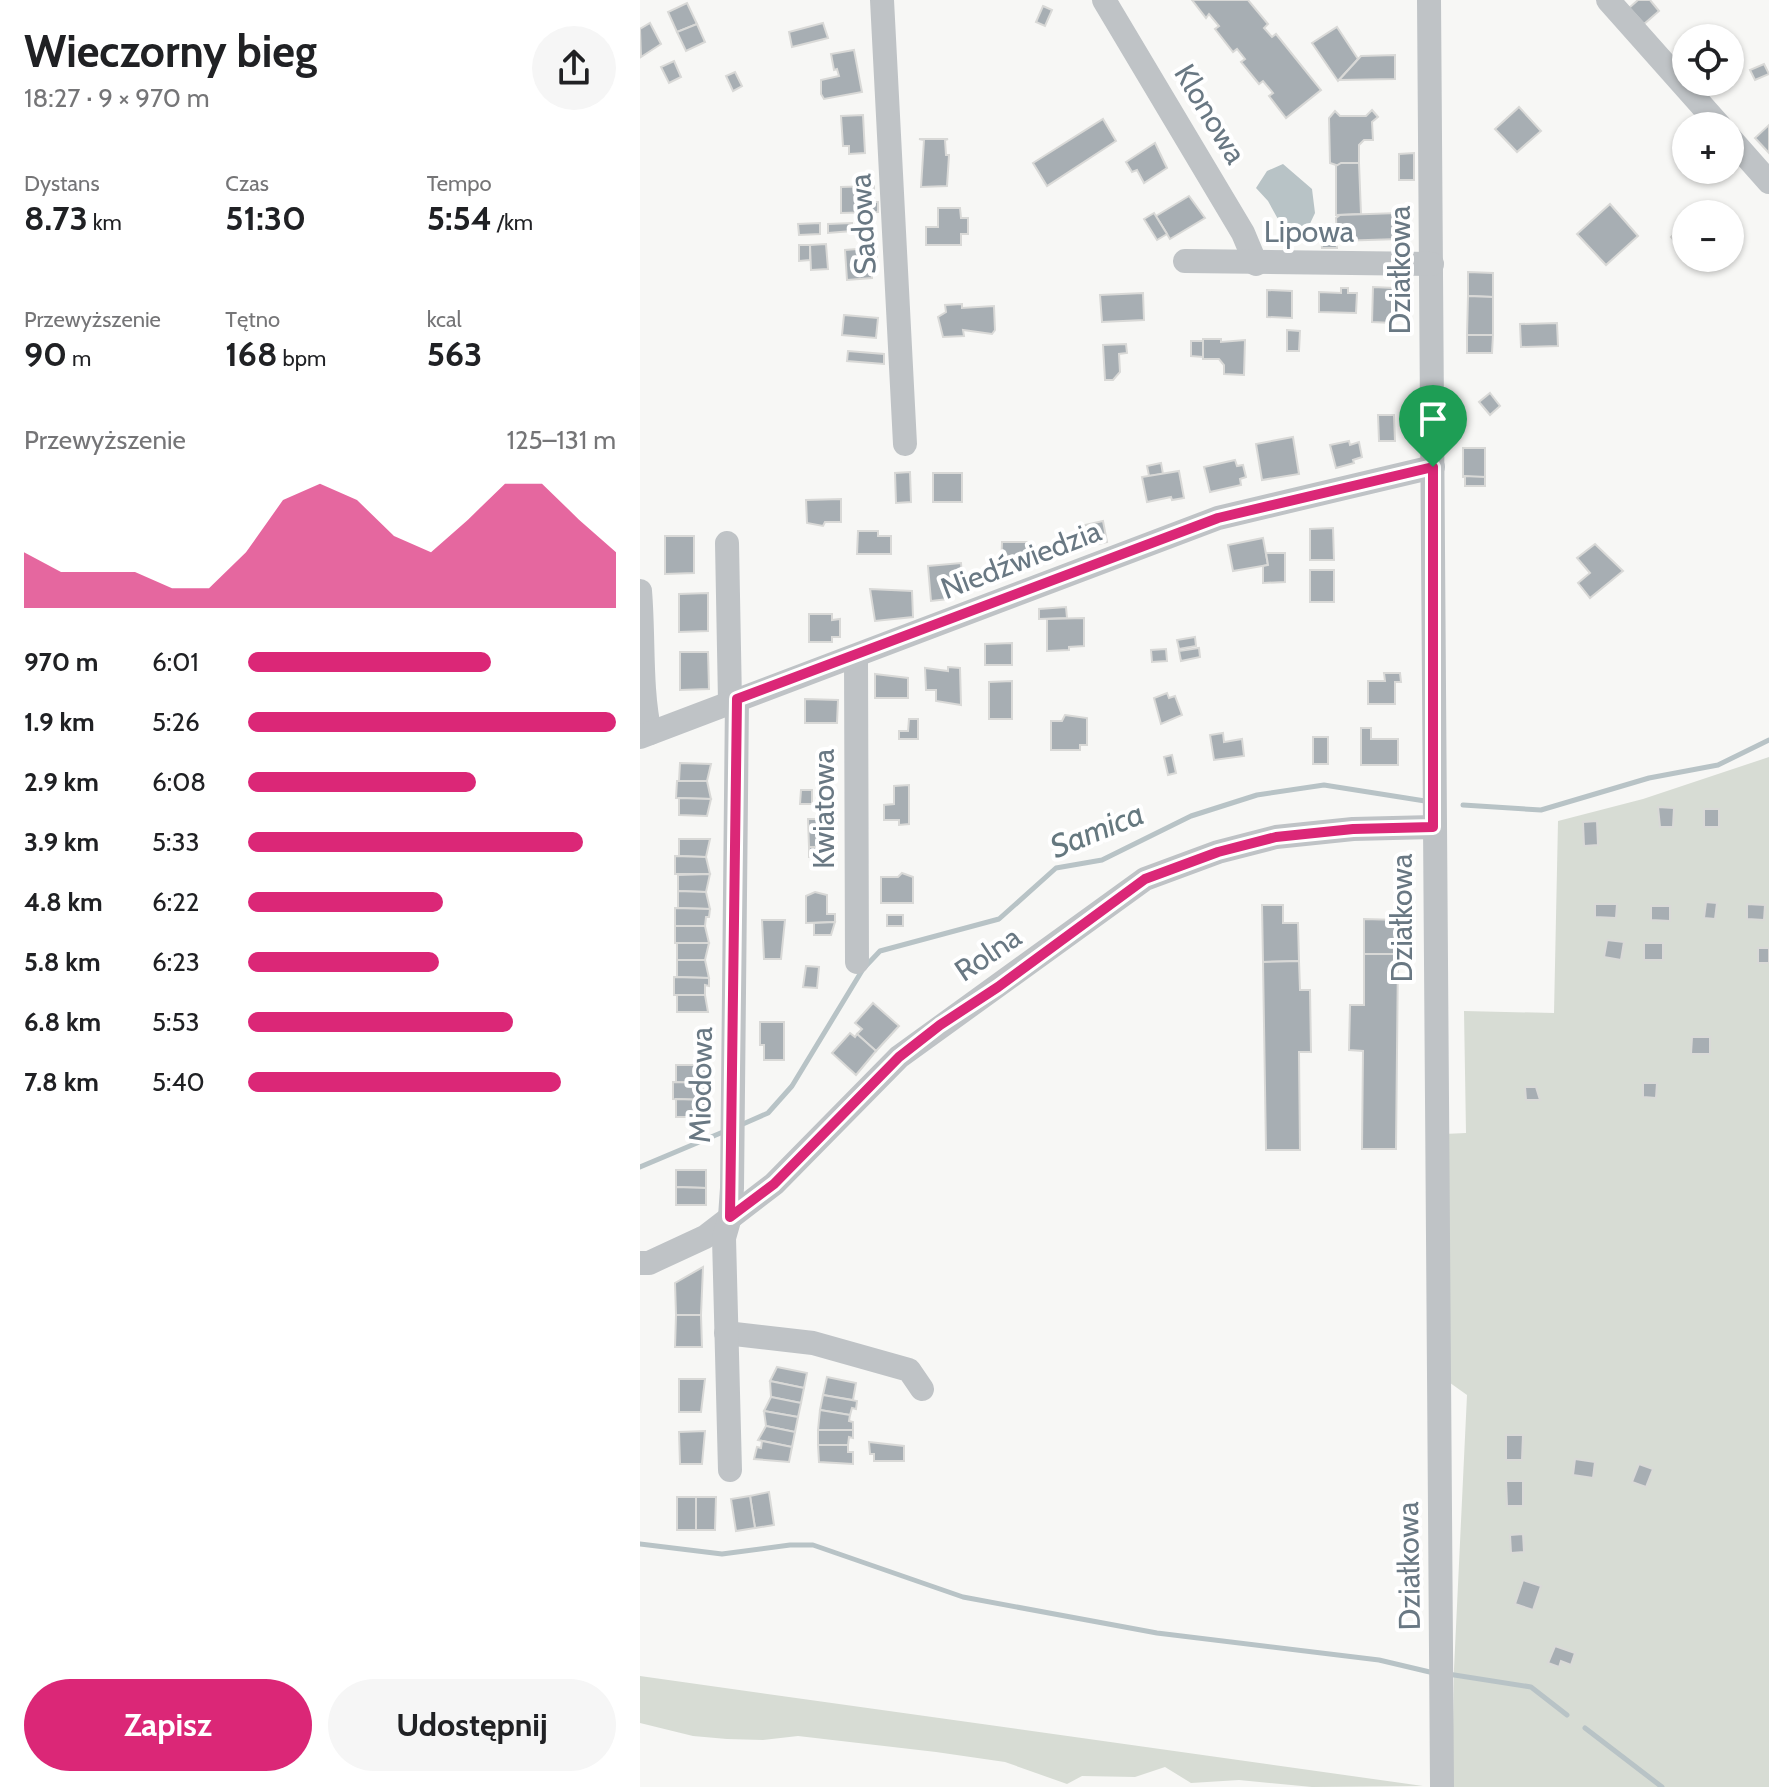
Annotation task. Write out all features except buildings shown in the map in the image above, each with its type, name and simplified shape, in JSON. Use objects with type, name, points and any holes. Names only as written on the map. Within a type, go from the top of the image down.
[{"type":"street","name":"Sadowa","points":[[882,0],[905,444]]},
{"type":"street","name":"Klonowa","points":[[1104,0],[1243,233],[1256,264]]},
{"type":"street","name":"Działkowa","points":[[1429,0],[1442,1787]]},
{"type":"street","points":[[1608,0],[1708,112]]},
{"type":"street","points":[[1744,154],[1769,182]]},
{"type":"street","name":"Lipowa","points":[[1185,261],[1432,264]]},
{"type":"street","name":"Niedźwiedzia","points":[[645,735],[1218,518],[1433,467]]},
{"type":"street","name":"Miodowa","points":[[727,543],[734,701],[730,1217],[724,1238],[730,1470]]},
{"type":"street","points":[[640,591],[640,686],[645,735]]},
{"type":"street","name":"Kwiatowa","points":[[856,657],[857,962]]},
{"type":"street","name":"Rolna","points":[[640,1263],[649,1263],[705,1237],[774,1184],[899,1057],[1145,879],[1218,852],[1276,837],[1353,829],[1433,827]]},
{"type":"street","points":[[726,1333],[813,1343],[909,1370],[922,1389]]},
{"type":"shaded area","points":[[1283,164],[1312,189],[1315,213],[1307,230],[1296,233],[1284,230],[1268,201],[1256,188],[1267,171]]},
{"type":"shaded area","points":[[1769,757],[1769,1787],[1452,1787],[1454,1669],[1467,1395],[1446,1380],[1444,1134],[1466,1133],[1464,1011],[1554,1013],[1558,821],[1643,799]]},
{"type":"shaded area","points":[[640,1676],[1423,1786],[1312,1787],[1239,1780],[1191,1783],[1165,1767],[1135,1777],[1082,1776],[1067,1784],[1005,1762],[936,1752],[798,1736],[763,1740],[693,1736],[640,1723]]},
{"type":"waterway","name":"Samica","points":[[1463,805],[1541,810],[1649,778],[1718,765],[1769,740]]},
{"type":"waterway","name":"Samica","points":[[743,1124],[768,1113],[792,1086],[863,969],[880,951],[999,919],[1056,868],[1102,860],[1191,816],[1257,795],[1324,785],[1425,801]]},
{"type":"waterway","name":"Samica","points":[[640,1167],[723,1132]]},
{"type":"waterway","points":[[640,1544],[722,1554],[813,1545],[963,1597],[1157,1633],[1379,1660],[1434,1673]]},
{"type":"waterway","points":[[1448,1674],[1531,1687],[1567,1715]]},
{"type":"waterway","points":[[1585,1728],[1662,1787]]},
{"type":"route","points":[[1433,467],[1433,827],[1353,829],[1276,837],[1218,852],[1145,879],[899,1057],[774,1184],[730,1217],[736,971],[737,699],[856,657],[1218,518],[1433,467]]}]
